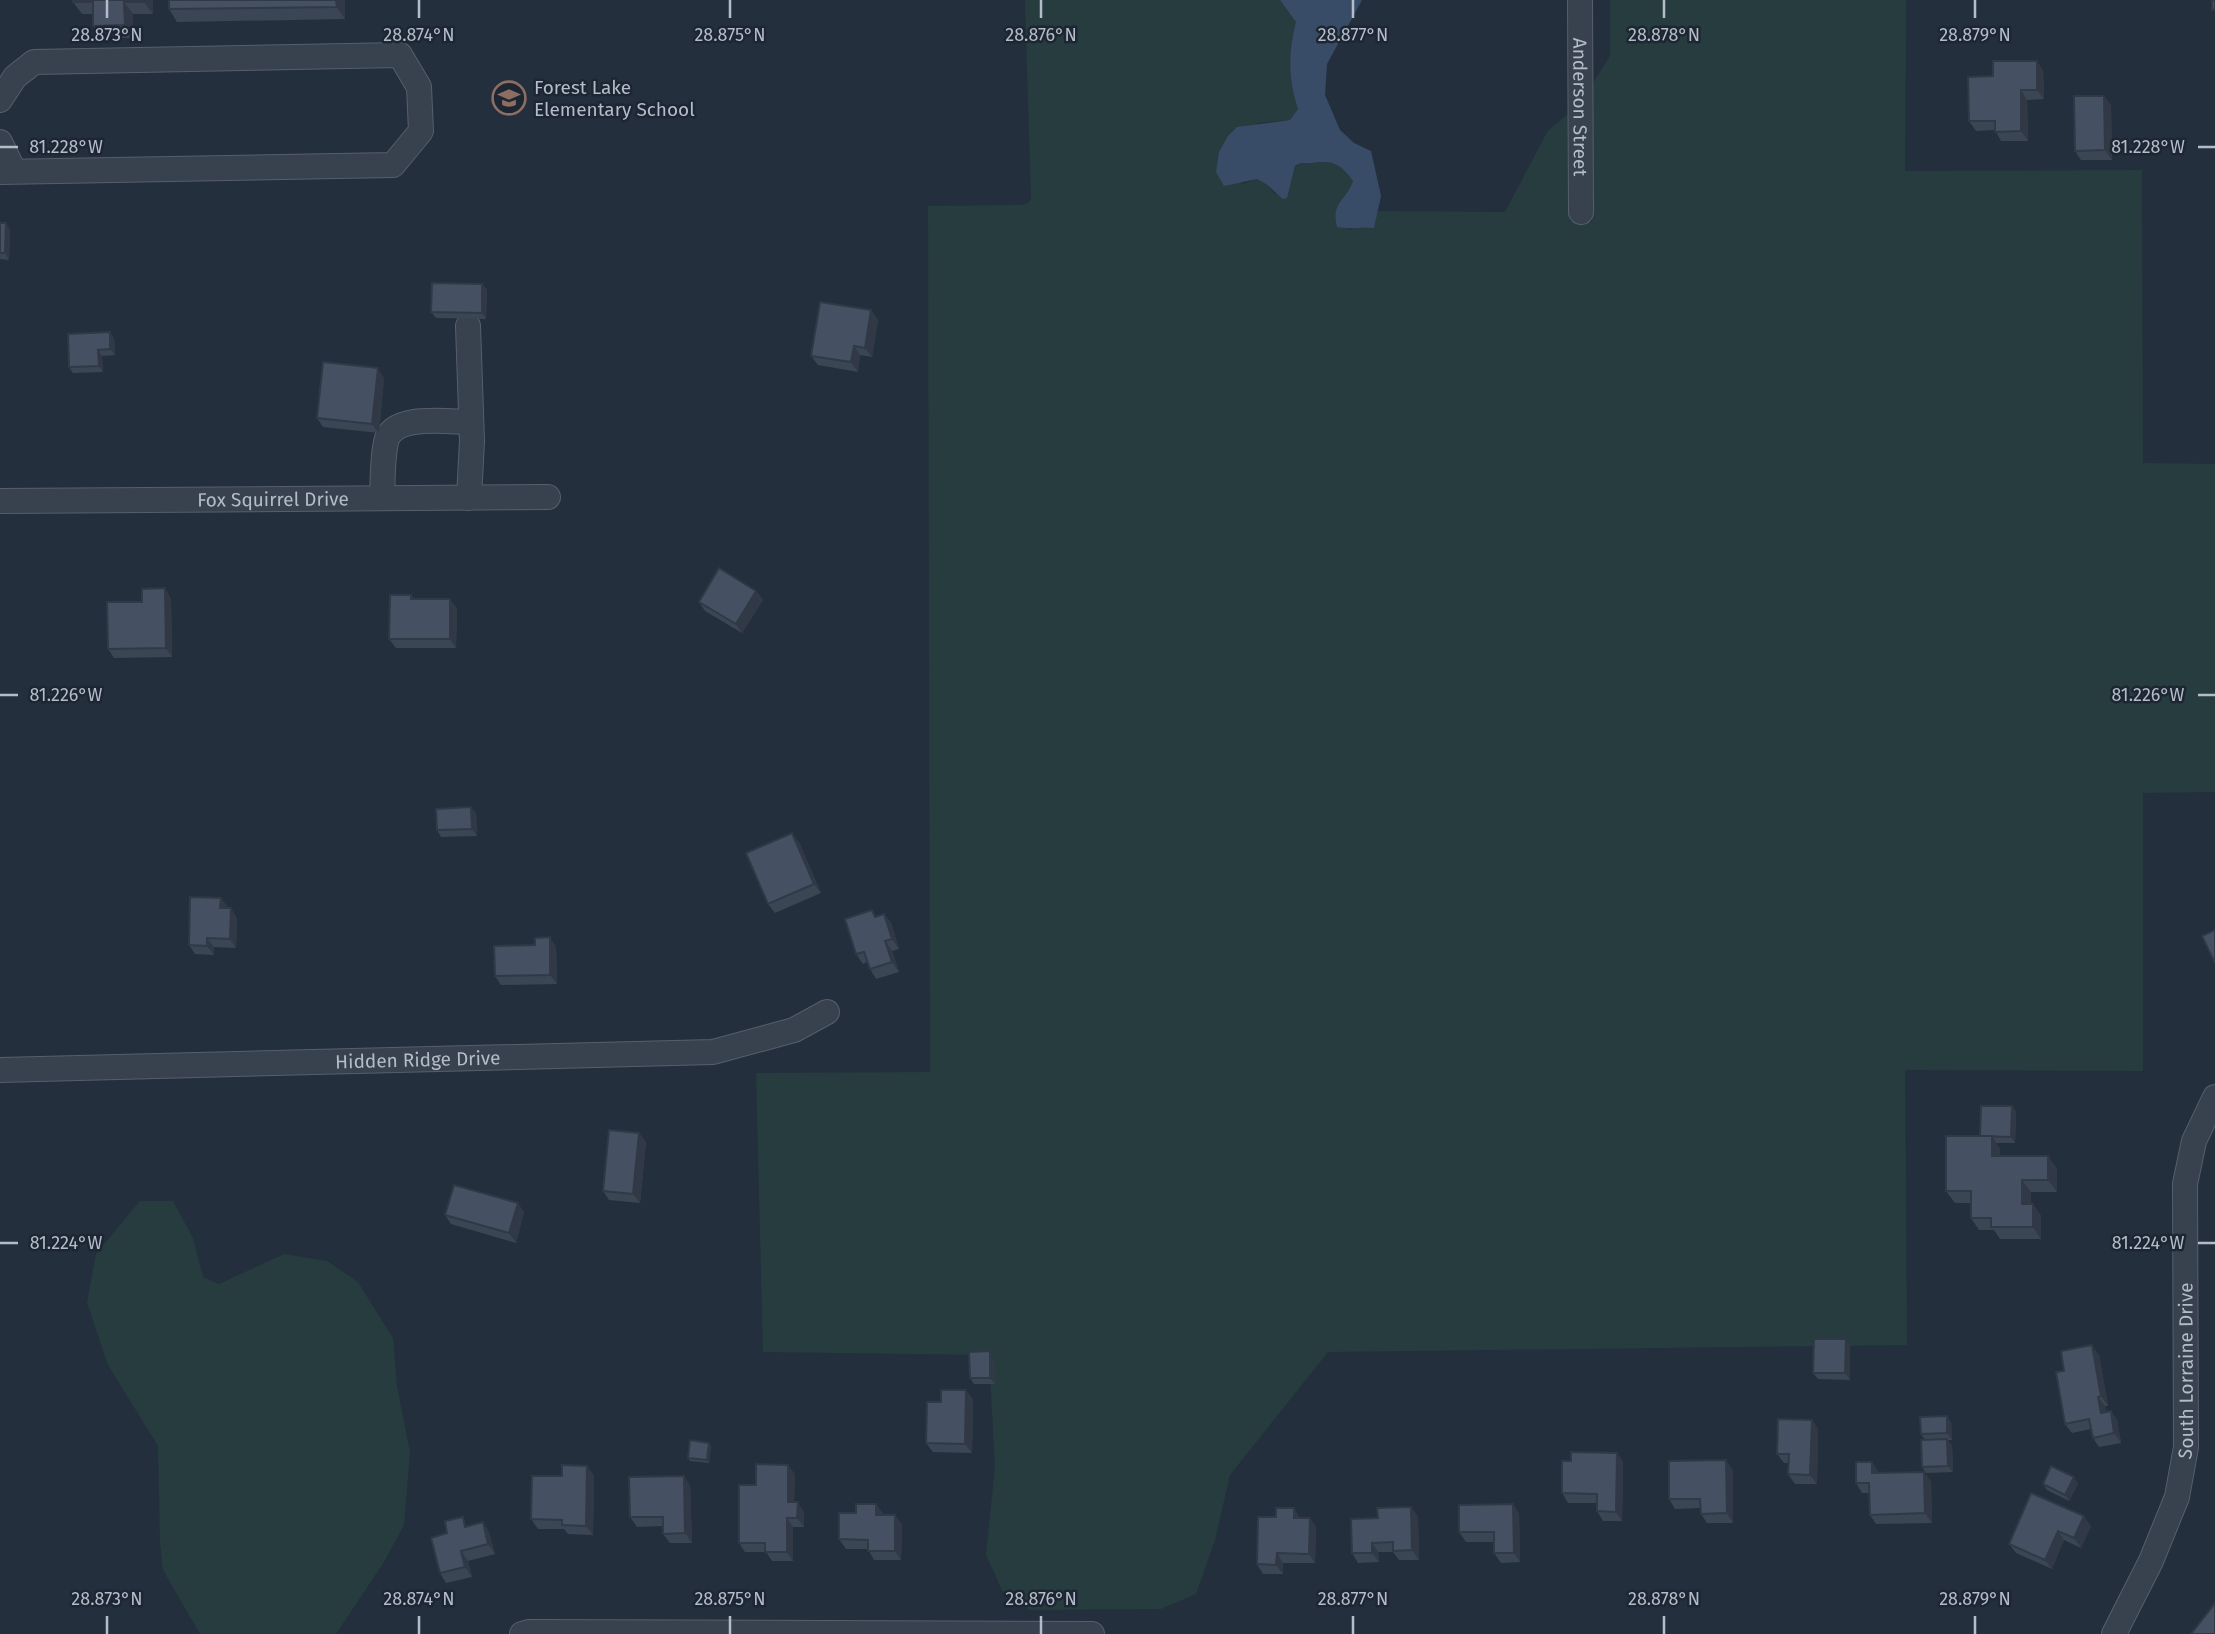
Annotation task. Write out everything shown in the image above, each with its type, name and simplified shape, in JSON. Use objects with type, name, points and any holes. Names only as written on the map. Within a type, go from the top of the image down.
[{"type":"street","name":"Anderson Street","points":[[1580,0],[1581,212]]},
{"type":"street","points":[[0,100],[15,78],[34,62],[400,55],[419,87],[421,131],[393,165],[7,172],[0,142]]},
{"type":"street","points":[[468,326],[471,422],[469,498]]},
{"type":"street","points":[[382,498],[386,440],[392,430],[402,423],[471,422]]},
{"type":"street","name":"Fox Squirrel Drive","points":[[0,501],[548,497]]},
{"type":"street","name":"Hidden Ridge Drive","points":[[0,1070],[713,1052],[794,1030],[827,1012]]},
{"type":"street","name":"South Lorraine Drive","points":[[2114,1634],[2151,1561],[2177,1497],[2186,1447],[2185,1184],[2194,1141],[2215,1097]]},
{"type":"street","points":[[522,1634],[1093,1634]]},
{"type":"green space","points":[[1025,0],[1280,0],[1297,22],[1290,66],[1298,109],[1290,120],[1257,123],[1242,184],[1257,179],[1275,194],[1292,180],[1297,166],[1320,162],[1336,164],[1354,181],[1349,193],[1340,202],[1348,230],[1363,226],[1374,228],[1377,211],[1505,212],[1547,132],[1570,112],[1570,221],[1592,222],[1591,86],[1610,56],[1610,0],[1906,0],[1905,171],[2142,170],[2143,463],[2215,464],[2215,792],[2143,793],[2143,1071],[1905,1070],[1907,1345],[1328,1352],[1230,1475],[1215,1540],[1196,1594],[1161,1609],[1030,1610],[1002,1590],[986,1555],[995,1467],[987,1355],[763,1352],[756,1073],[930,1072],[928,206],[1022,205],[1031,199]]},
{"type":"green space","points":[[140,1201],[173,1201],[193,1238],[203,1277],[219,1284],[284,1254],[327,1261],[358,1282],[393,1338],[397,1386],[410,1453],[404,1525],[384,1562],[336,1634],[200,1634],[163,1570],[158,1446],[108,1365],[87,1302],[96,1254]]},
{"type":"water","points":[[1280,0],[1362,0],[1327,64],[1325,95],[1340,130],[1354,143],[1371,151],[1381,196],[1374,228],[1337,227],[1336,212],[1353,181],[1336,164],[1319,162],[1295,166],[1287,198],[1283,199],[1257,179],[1224,186],[1216,172],[1219,152],[1237,127],[1290,120],[1298,109],[1290,66],[1296,22]]},
{"type":"building","points":[[73,0],[144,2],[124,2],[125,25],[93,26],[93,2]]},
{"type":"building","points":[[169,0],[336,0],[337,7],[169,9]]},
{"type":"building","points":[[1993,61],[2037,61],[2037,90],[2021,90],[2021,131],[1995,132],[1995,121],[1969,121],[1968,77],[1993,76]]},
{"type":"building","points":[[2074,96],[2104,96],[2105,150],[2075,151]]},
{"type":"building","points":[[0,223],[6,223],[5,253],[0,253]]},
{"type":"building","points":[[432,283],[482,284],[482,313],[431,312]]},
{"type":"building","points":[[820,302],[871,310],[865,348],[854,346],[851,362],[811,356]]},
{"type":"building","points":[[110,332],[110,349],[98,350],[99,366],[69,367],[68,334]]},
{"type":"building","points":[[323,362],[378,368],[372,424],[317,418]]},
{"type":"building","points":[[719,568],[756,591],[736,624],[699,602]]},
{"type":"building","points":[[165,588],[166,648],[108,649],[107,602],[142,602],[142,589]]},
{"type":"building","points":[[390,595],[411,595],[411,599],[450,599],[450,639],[389,639]]},
{"type":"building","points":[[471,807],[472,829],[437,830],[436,809]]},
{"type":"building","points":[[792,833],[814,884],[768,904],[746,853]]},
{"type":"building","points":[[190,897],[221,898],[220,908],[231,908],[230,939],[207,938],[207,946],[189,945]]},
{"type":"building","points":[[872,910],[875,917],[884,914],[892,939],[885,941],[892,962],[870,969],[864,952],[856,954],[845,919]]},
{"type":"building","points":[[2215,930],[2215,963],[2202,936]]},
{"type":"building","points":[[550,937],[550,975],[495,976],[494,946],[535,945],[535,938]]},
{"type":"building","points":[[1981,1106],[2012,1106],[2011,1137],[1980,1136]]},
{"type":"building","points":[[609,1130],[639,1133],[633,1194],[603,1191]]},
{"type":"building","points":[[1946,1136],[1992,1136],[1992,1156],[2048,1156],[2048,1180],[2022,1180],[2022,1204],[2033,1204],[2033,1227],[1991,1227],[1991,1218],[1971,1218],[1971,1191],[1946,1191]]},
{"type":"building","points":[[454,1185],[518,1203],[509,1233],[445,1215]]},
{"type":"building","points":[[1814,1339],[1846,1339],[1845,1373],[1813,1373]]},
{"type":"building","points":[[2092,1345],[2101,1396],[2098,1397],[2101,1413],[2111,1411],[2114,1433],[2093,1438],[2089,1419],[2065,1424],[2056,1372],[2064,1371],[2061,1351]]},
{"type":"building","points":[[990,1351],[990,1378],[970,1378],[969,1352]]},
{"type":"building","points":[[941,1390],[966,1390],[965,1444],[926,1443],[927,1402],[941,1402]]},
{"type":"building","points":[[1947,1416],[1947,1433],[1921,1434],[1920,1417]]},
{"type":"building","points":[[1778,1419],[1812,1420],[1810,1475],[1788,1474],[1789,1454],[1777,1454]]},
{"type":"building","points":[[1947,1439],[1948,1466],[1922,1467],[1921,1440]]},
{"type":"building","points":[[690,1440],[709,1443],[707,1460],[688,1458]]},
{"type":"building","points":[[1571,1452],[1617,1453],[1616,1512],[1597,1511],[1597,1494],[1562,1493],[1562,1461],[1571,1461]]},
{"type":"building","points":[[1726,1460],[1727,1513],[1701,1514],[1700,1499],[1669,1499],[1669,1461]]},
{"type":"building","points":[[1856,1462],[1872,1462],[1872,1473],[1924,1472],[1925,1513],[1870,1515],[1869,1483],[1856,1483]]},
{"type":"building","points":[[756,1464],[788,1465],[788,1502],[798,1502],[797,1518],[787,1518],[787,1552],[765,1552],[765,1543],[739,1543],[739,1485],[756,1485]]},
{"type":"building","points":[[562,1465],[587,1466],[586,1526],[562,1525],[562,1520],[531,1519],[532,1476],[562,1476]]},
{"type":"building","points":[[2051,1466],[2074,1477],[2065,1495],[2043,1484]]},
{"type":"building","points":[[684,1476],[685,1533],[663,1534],[663,1517],[630,1517],[629,1477]]},
{"type":"building","points":[[2031,1493],[2084,1516],[2074,1538],[2058,1531],[2045,1560],[2009,1544]]},
{"type":"building","points":[[856,1504],[876,1504],[876,1515],[895,1515],[895,1551],[868,1551],[868,1540],[839,1539],[839,1513],[856,1513]]},
{"type":"building","points":[[1513,1504],[1514,1553],[1494,1553],[1494,1532],[1459,1532],[1459,1505]]},
{"type":"building","points":[[1411,1507],[1412,1550],[1393,1551],[1393,1542],[1372,1543],[1372,1553],[1352,1553],[1351,1519],[1378,1518],[1377,1508]]},
{"type":"building","points":[[1276,1508],[1294,1508],[1294,1518],[1310,1518],[1309,1554],[1277,1553],[1276,1565],[1257,1564],[1258,1517],[1276,1517]]},
{"type":"building","points":[[463,1517],[465,1527],[483,1522],[488,1544],[461,1551],[465,1567],[440,1573],[431,1538],[447,1533],[445,1521]]},
{"type":"building","points":[[2215,1603],[2215,1634],[2191,1634]]},
{"type":"place","name":"Forest Lake Elementary School","points":[[509,98]]}]
